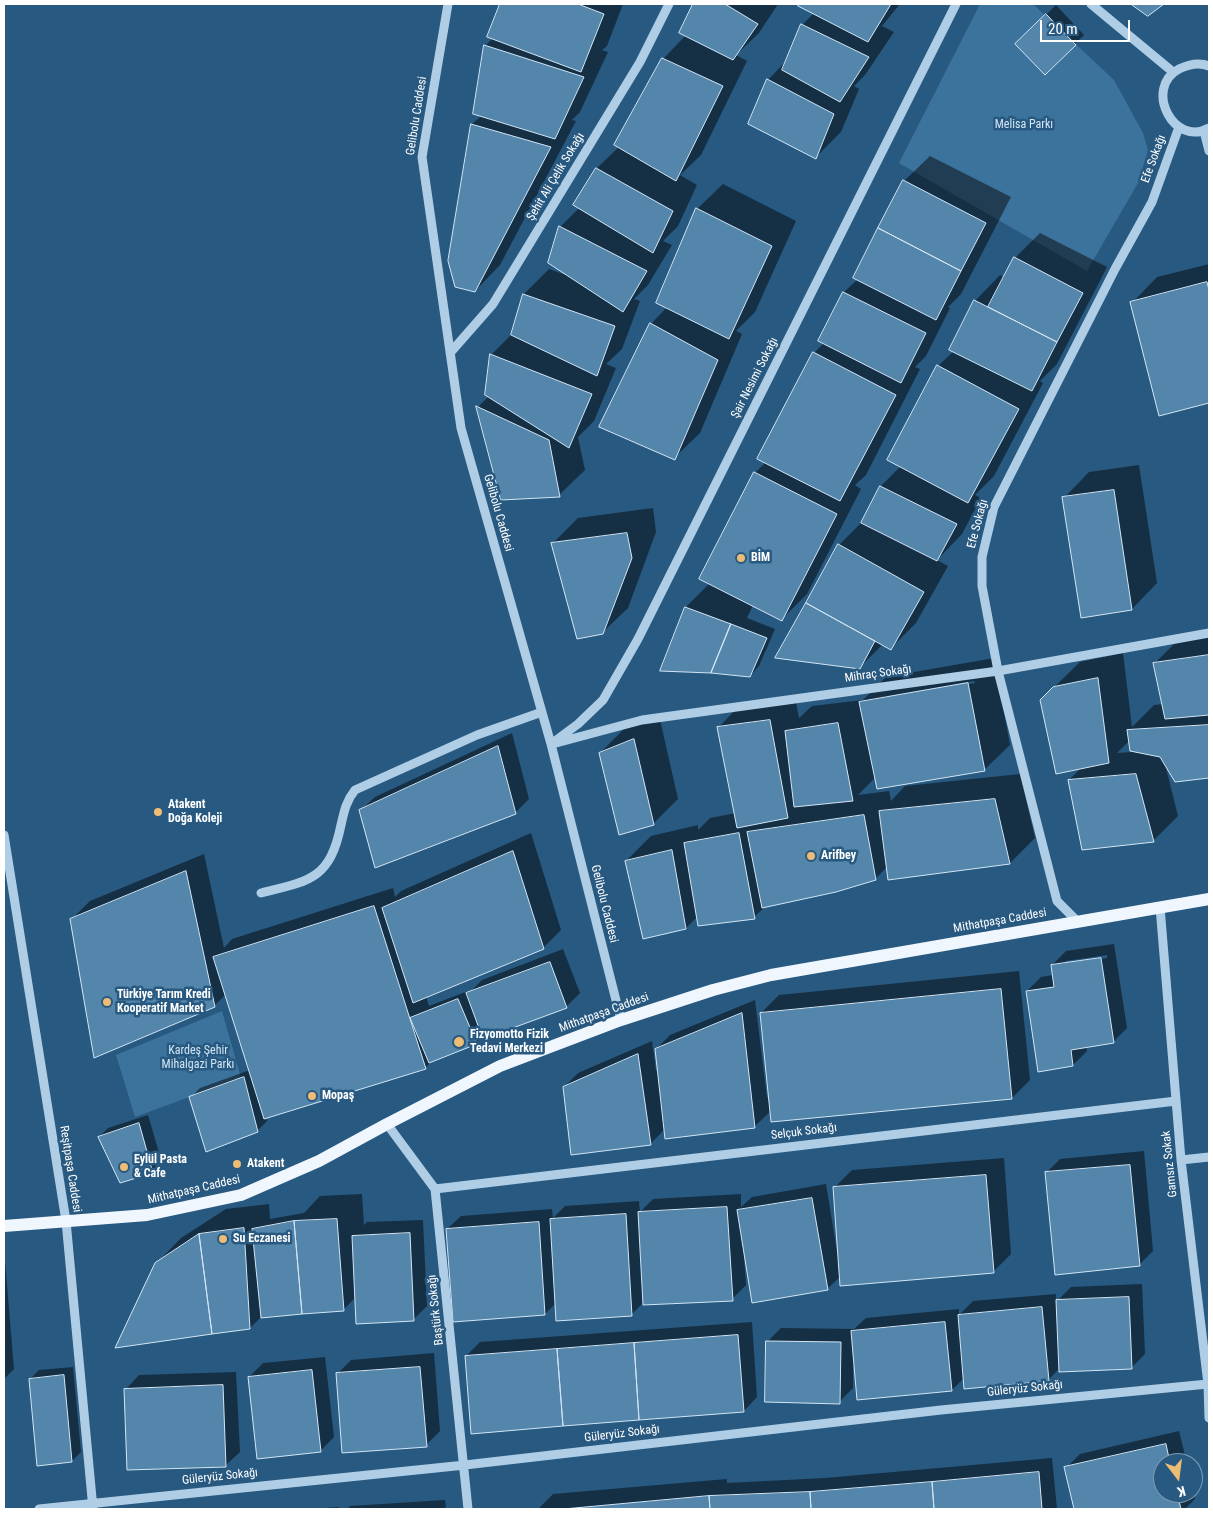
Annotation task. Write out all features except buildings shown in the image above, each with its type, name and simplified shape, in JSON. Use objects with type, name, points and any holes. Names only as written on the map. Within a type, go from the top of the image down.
[{"type":"main road","name":"Mithatpaşa Caddesi","points":[[4,1226],[147,1215],[242,1195],[319,1161],[500,1066],[621,1020],[713,990],[771,975],[1209,899]]},
{"type":"street","name":"Gelibolu Caddesi","points":[[448,4],[422,157],[461,428],[551,744],[621,1020]]},
{"type":"street","name":"Şehit Ali Çelik Sokağı","points":[[450,353],[493,304],[640,62],[669,4]]},
{"type":"street","name":"Şair Nesimi Sokağı","points":[[551,744],[578,724],[603,700],[638,639],[956,4]]},
{"type":"street","points":[[1091,4],[1173,72],[1187,65],[1203,64],[1209,66]]},
{"type":"street","name":"Efe Sokağı","points":[[1173,72],[1167,80],[1162,94],[1163,106],[1169,118],[1179,127],[1193,132],[1207,129]]},
{"type":"street","name":"Efe Sokağı","points":[[1078,922],[1057,900],[998,671],[982,586],[982,557],[994,507],[1115,269],[1152,202],[1179,127]]},
{"type":"street","points":[[1207,129],[1209,151]]},
{"type":"street","name":"Mihraç Sokağı","points":[[551,744],[642,720],[998,671],[1209,633]]},
{"type":"street","points":[[261,893],[299,883],[320,873],[332,857],[346,804],[355,790],[476,735],[542,712]]},
{"type":"street","name":"Reşitpaşa Caddesi","points":[[4,835],[66,1221],[92,1506]]},
{"type":"street","name":"Gamsız Sokak","points":[[1160,907],[1181,1160],[1208,1384],[1209,1418]]},
{"type":"street","name":"Selçuk Sokağı","points":[[436,1189],[1176,1101]]},
{"type":"street","points":[[387,1124],[436,1189]]},
{"type":"street","points":[[1181,1160],[1209,1157]]},
{"type":"street","name":"Baştürk Sokağı","points":[[436,1189],[468,1509]]},
{"type":"street","name":"Güleryüz Sokağı","points":[[39,1509],[92,1506],[940,1410],[1208,1384]]},
{"type":"green space","name":"Melisa Parkı","points":[[980,4],[1033,4],[1114,80],[1143,133],[1148,150],[1138,183],[1087,271],[899,163]]},
{"type":"green space","name":"Kardeş Şehir Mihalgazi Parkı","points":[[222,1011],[241,1078],[135,1117],[116,1055]]},
{"type":"place","name":"BİM","points":[[741,558]]},
{"type":"place","name":"Atakent Doğa Koleji","points":[[158,812]]},
{"type":"place","name":"Arifbey","points":[[811,856]]},
{"type":"place","name":"Türkiye Tarım Kredi Kooperatif Market","points":[[107,1002]]},
{"type":"place","name":"Fizyomotto Fizik Tedavi Merkezi","points":[[459,1042]]},
{"type":"place","name":"Mopaş","points":[[312,1096]]},
{"type":"place","name":"Atakent","points":[[237,1164]]},
{"type":"place","name":"Eylül Pasta & Cafe","points":[[124,1167]]},
{"type":"place","name":"Su Eczanesi","points":[[223,1239]]}]
